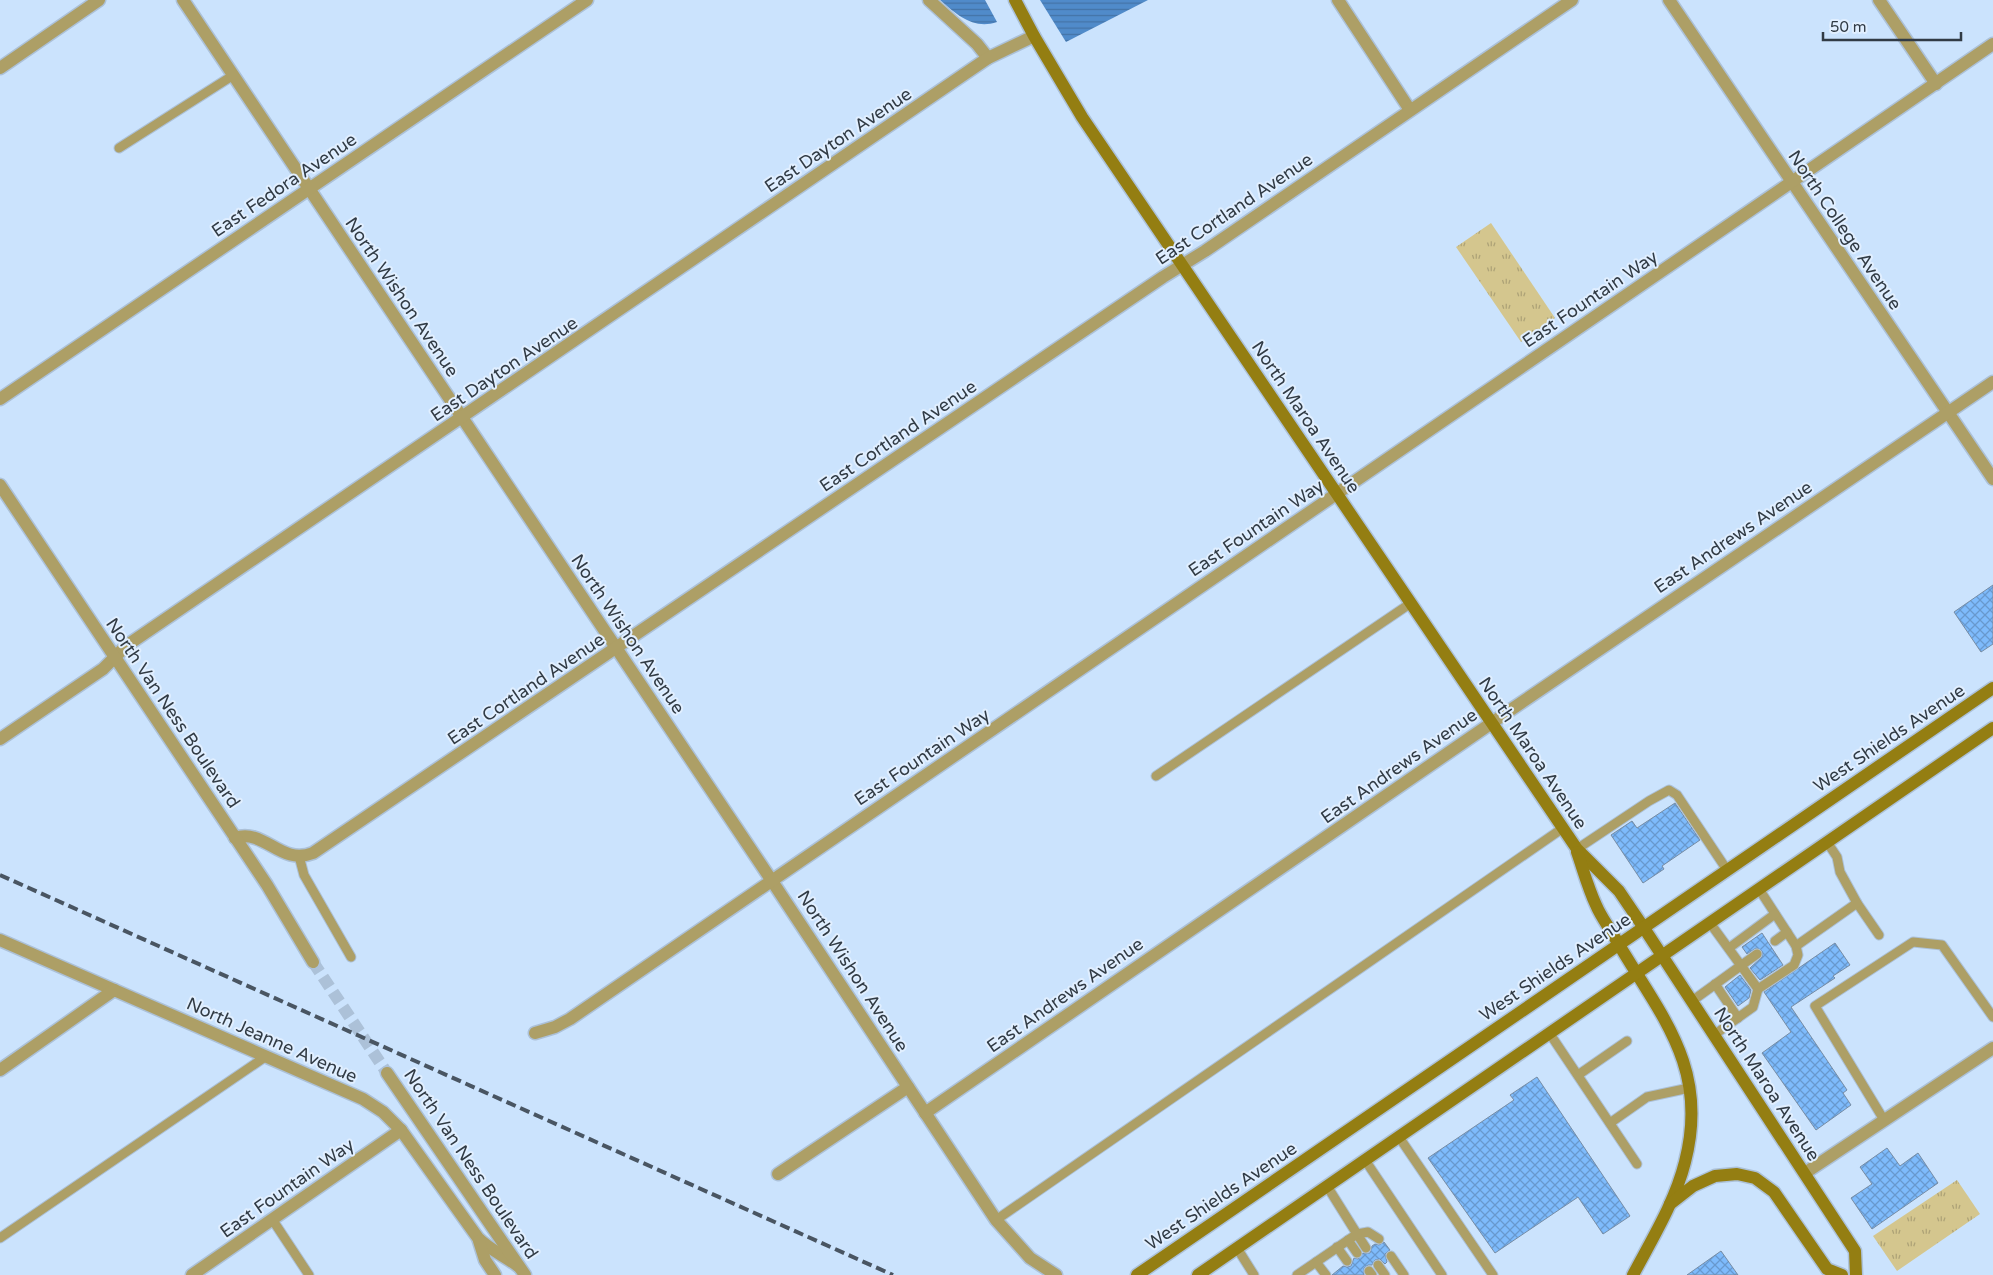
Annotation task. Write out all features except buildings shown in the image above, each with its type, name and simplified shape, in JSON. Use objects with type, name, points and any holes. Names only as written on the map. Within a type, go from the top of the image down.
[{"type":"main road","name":"North Maroa Avenue","points":[[1016,2],[1082,117],[1577,849],[1619,891],[1644,928],[1855,1251],[1856,1275]]},
{"type":"main road","name":"West Shields Avenue","points":[[1137,1275],[1993,688]]},
{"type":"main road","points":[[1198,1275],[1993,728]]},
{"type":"main road","name":"North Maroa Avenue","points":[[1577,849],[1596,906],[1637,974]]},
{"type":"main road","points":[[1633,1275],[1669,1205],[1685,1162],[1690,1139],[1691,1122],[1686,1070],[1672,1032],[1637,974]]},
{"type":"main road","points":[[1669,1205],[1693,1186],[1715,1176],[1737,1174],[1756,1178],[1774,1192],[1827,1269],[1842,1275]]},
{"type":"street","points":[[0,68],[99,0]]},
{"type":"street","name":"North Wishon Avenue","points":[[182,0],[617,648],[996,1220],[1030,1258],[1056,1275]]},
{"type":"street","name":"East Fedora Avenue","points":[[0,399],[588,0]]},
{"type":"street","points":[[929,0],[978,44],[988,58]]},
{"type":"street","points":[[1338,0],[1410,110]]},
{"type":"street","name":"East Cortland Avenue","points":[[299,856],[313,853],[1572,0]]},
{"type":"street","name":"North College Avenue","points":[[1669,0],[1993,479]]},
{"type":"street","points":[[1879,0],[1936,84]]},
{"type":"street","name":"East Dayton Avenue","points":[[0,739],[103,669],[126,646],[462,419],[988,58],[1034,36]]},
{"type":"street","name":"East Fountain Way","points":[[535,1033],[556,1027],[570,1019],[1993,44]]},
{"type":"street","name":"East Andrews Avenue","points":[[925,1113],[1492,723],[1993,382]]},
{"type":"street","name":"North Van Ness Boulevard","points":[[0,485],[267,885],[313,962]]},
{"type":"street","points":[[235,838],[244,835],[256,837],[266,844],[299,856]]},
{"type":"street","name":"North Jeanne Avenue","points":[[0,940],[363,1099],[383,1112],[401,1130],[478,1238],[490,1249],[510,1260],[523,1272]]},
{"type":"street","points":[[0,1070],[114,990]]},
{"type":"street","points":[[1805,1173],[1993,1048]]},
{"type":"street","name":"North Van Ness Boulevard","points":[[387,1073],[523,1272]]},
{"type":"street","points":[[778,1174],[908,1087]]},
{"type":"street","name":"East Fountain Way","points":[[192,1275],[401,1130]]},
{"type":"street","name":"North Jeanne Avenue","points":[[478,1238],[485,1260],[495,1275]]},
{"type":"lane","points":[[119,148],[232,76]]},
{"type":"lane","points":[[1156,776],[1411,603]]},
{"type":"lane","points":[[1577,849],[1649,801],[1669,790],[1677,795],[1727,870]]},
{"type":"lane","points":[[996,1220],[1563,828]]},
{"type":"lane","points":[[1827,842],[1838,857],[1840,872],[1856,903],[1879,935]]},
{"type":"lane","points":[[299,856],[304,875],[352,957]]},
{"type":"lane","points":[[1714,1035],[1753,1007],[1758,989],[1794,965],[1798,955],[1796,946],[1759,889]]},
{"type":"lane","points":[[1796,946],[1856,903]]},
{"type":"lane","points":[[1728,948],[1775,914]]},
{"type":"lane","points":[[1710,923],[1758,989]]},
{"type":"lane","points":[[1775,941],[1787,932]]},
{"type":"lane","points":[[1884,1120],[1814,1006],[1913,942],[1942,945],[1993,1017]]},
{"type":"lane","points":[[1692,1001],[1757,954]]},
{"type":"lane","points":[[1715,984],[1738,1018]]},
{"type":"lane","points":[[1550,1034],[1638,1164]]},
{"type":"lane","points":[[1578,1075],[1627,1041]]},
{"type":"lane","points":[[0,1238],[265,1057]]},
{"type":"lane","points":[[1610,1123],[1647,1098],[1689,1088]]},
{"type":"lane","points":[[1399,1137],[1493,1275]]},
{"type":"lane","points":[[1365,1160],[1442,1275]]},
{"type":"lane","points":[[1327,1186],[1366,1248]]},
{"type":"lane","points":[[272,1219],[310,1275]]},
{"type":"lane","points":[[1297,1275],[1309,1272],[1316,1262],[1357,1234],[1368,1232],[1379,1240]]},
{"type":"lane","points":[[1348,1240],[1357,1253]]},
{"type":"lane","points":[[1337,1247],[1347,1261]]},
{"type":"lane","points":[[1237,1248],[1254,1275]]},
{"type":"lane","points":[[1390,1275],[1402,1272],[1391,1256]]},
{"type":"lane","points":[[1316,1262],[1326,1275]]},
{"type":"lane","points":[[1378,1266],[1384,1275]]},
{"type":"green space","points":[[1491,223],[1555,318],[1521,342],[1456,247]]},
{"type":"green space","points":[[1957,1180],[1980,1214],[1897,1271],[1873,1236]]},
{"type":"water","points":[[940,0],[985,0],[997,22],[989,24],[973,23],[959,16]]},
{"type":"water","points":[[1040,0],[1148,0],[1066,42]]},
{"type":"tunnel","points":[[313,962],[387,1073]]},
{"type":"railway","points":[[0,875],[893,1275]]}]
